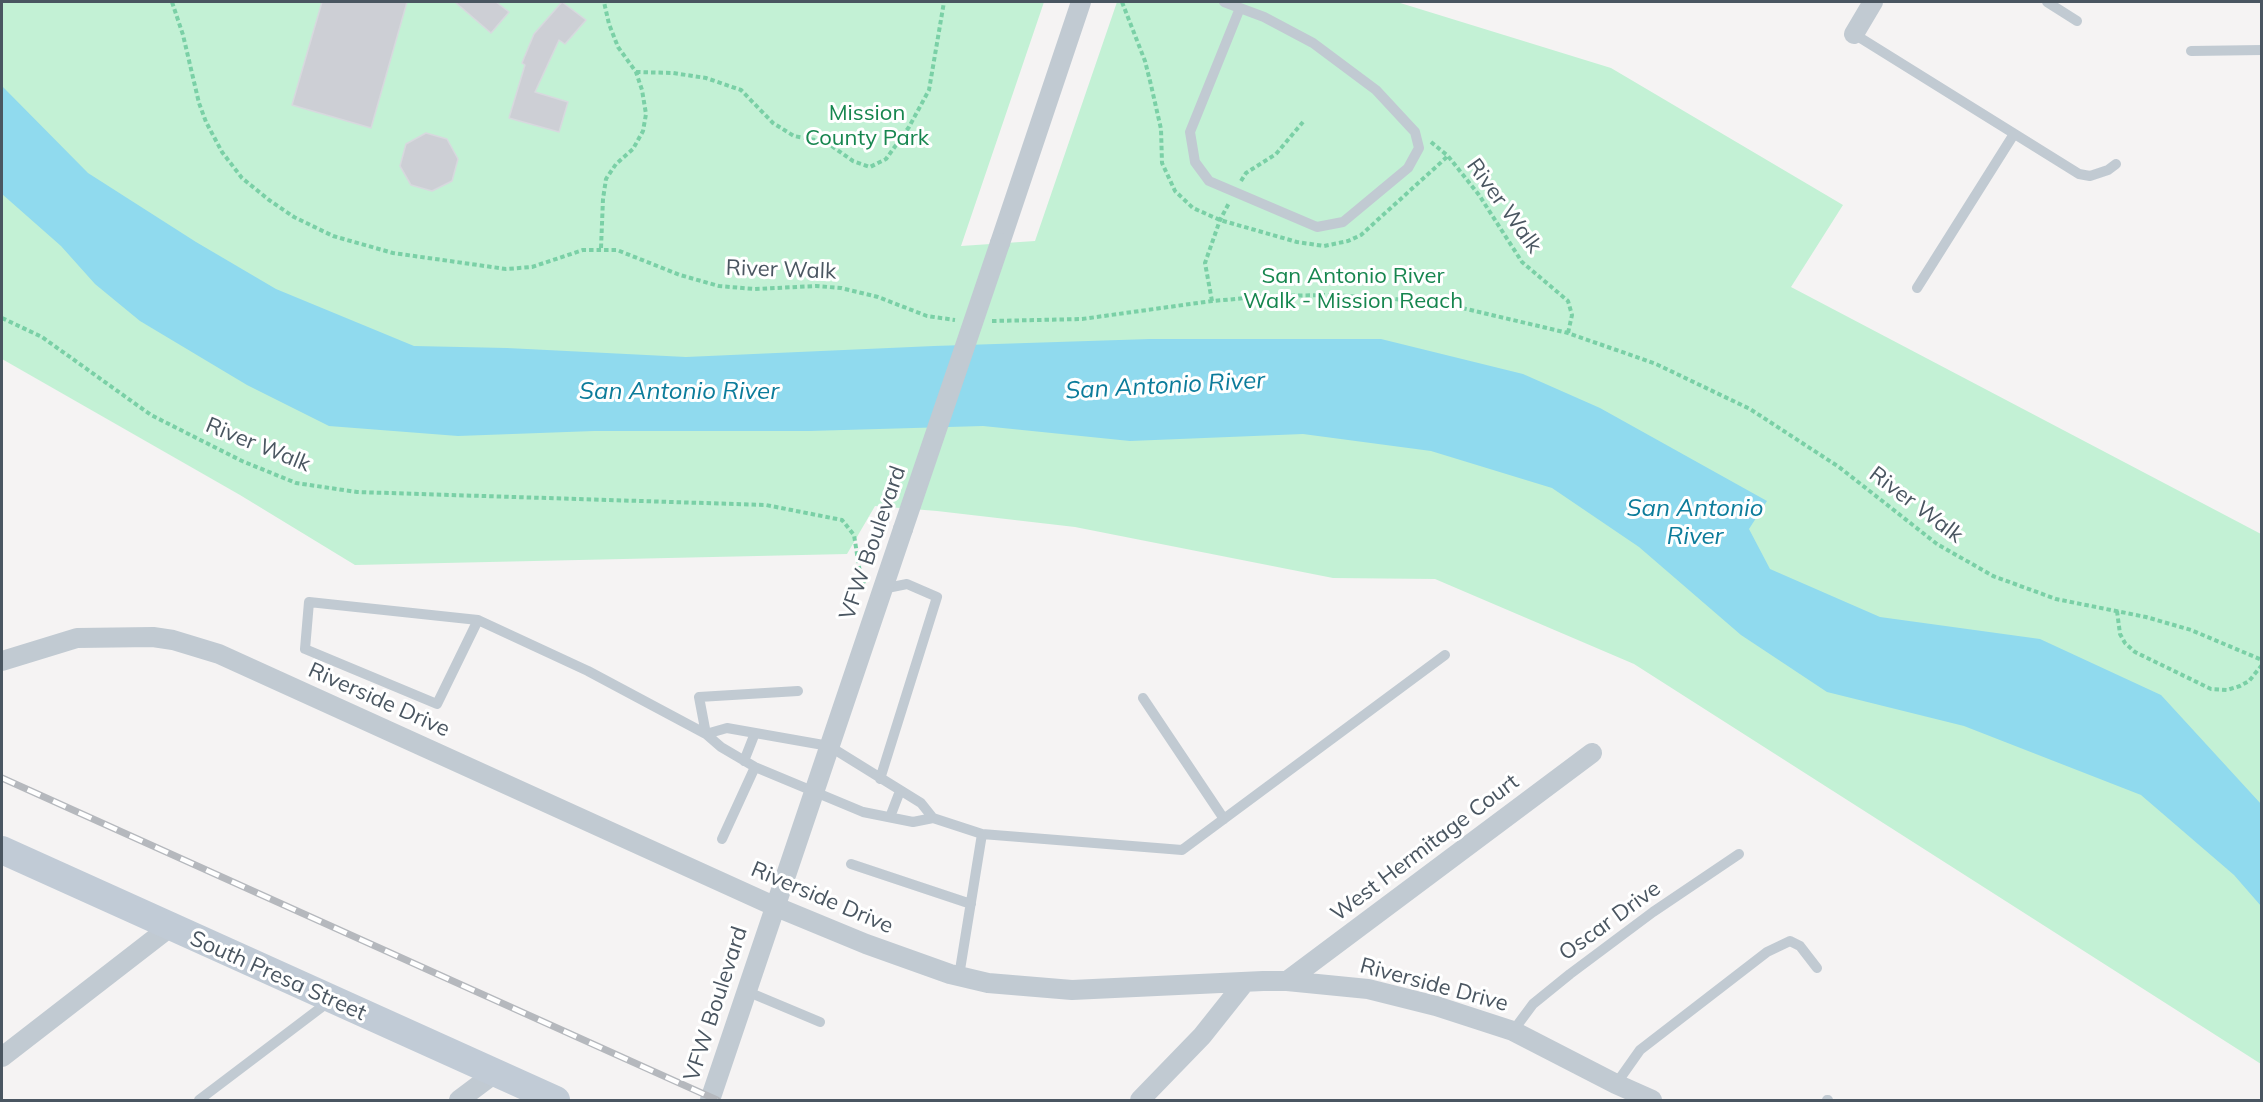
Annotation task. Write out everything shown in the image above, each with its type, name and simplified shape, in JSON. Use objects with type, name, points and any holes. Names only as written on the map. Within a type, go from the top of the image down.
[{"type":"main road","name":"South Presa Street","points":[[6,857],[170,927],[556,1101]]},
{"type":"street","name":"VFW Boulevard","points":[[710,1101],[1081,2]]},
{"type":"street","points":[[1854,34],[1873,2]]},
{"type":"street","name":"Riverside Drive","points":[[2,662],[76,638],[153,637],[173,640],[219,654],[774,906],[866,944],[959,976],[988,983],[1072,990],[1287,981],[1368,988],[1436,1006],[1513,1031],[1652,1101]]},
{"type":"street","name":"West Hermitage Court","points":[[1287,981],[1592,753]]},
{"type":"street","points":[[2,1057],[170,927]]},
{"type":"street","points":[[1140,1101],[1202,1036],[1245,982]]},
{"type":"street","points":[[459,1101],[495,1073]]},
{"type":"lane","points":[[1224,2],[1240,8],[1264,17],[1313,43],[1376,90],[1415,132],[1419,148],[1408,168],[1343,222],[1317,227],[1209,181],[1195,162],[1190,132],[1240,8]]},
{"type":"lane","points":[[2047,2],[2077,21]]},
{"type":"lane","points":[[1854,34],[2079,174],[2090,176],[2108,170],[2116,164]]},
{"type":"lane","points":[[2192,51],[2262,50]]},
{"type":"lane","points":[[1917,288],[2014,134]]},
{"type":"lane","points":[[880,779],[937,597],[907,584],[882,589]]},
{"type":"lane","points":[[478,620],[436,704],[305,649],[309,602],[478,620],[588,671],[706,734],[721,747],[755,767],[863,812],[913,822],[933,818],[982,834],[1182,850],[1445,655]]},
{"type":"lane","points":[[706,734],[699,697],[798,692]]},
{"type":"lane","points":[[1143,698],[1224,819]]},
{"type":"lane","points":[[706,734],[727,728],[829,746],[921,804],[933,818]]},
{"type":"lane","points":[[744,760],[754,733]]},
{"type":"lane","points":[[722,838],[755,767]]},
{"type":"lane","points":[[890,817],[900,791]]},
{"type":"lane","points":[[959,976],[982,834]]},
{"type":"lane","name":"Oscar Drive","points":[[1513,1031],[1533,1004],[1570,974],[1653,912],[1739,854]]},
{"type":"lane","points":[[852,864],[971,904]]},
{"type":"lane","points":[[1616,1084],[1640,1050],[1767,952],[1790,941],[1800,946],[1817,968]]},
{"type":"lane","points":[[746,992],[820,1022]]},
{"type":"lane","points":[[199,1101],[332,1000]]},
{"type":"path","name":"River Walk","points":[[172,2],[183,35],[199,103],[214,139],[242,178],[294,217],[333,236],[373,249],[506,269],[532,267],[583,250],[602,248],[630,254],[680,275],[719,286],[755,289],[816,286],[841,288],[878,297],[927,316],[959,320]]},
{"type":"path","points":[[602,248],[606,179],[616,164],[633,149],[643,131],[646,114],[636,72],[618,47],[604,2]]},
{"type":"path","points":[[636,72],[673,73],[706,78],[741,90],[773,123],[794,136],[826,142],[853,162],[870,167],[886,159],[909,127],[929,90],[944,2]]},
{"type":"path","points":[[1122,2],[1145,61],[1151,85],[1161,129],[1162,163],[1175,191],[1193,208],[1220,220],[1275,236],[1324,246],[1348,241],[1361,235],[1448,156]]},
{"type":"path","name":"River Walk","points":[[1415,132],[1448,156],[1479,195],[1522,262],[1568,301],[1572,315],[1568,333]]},
{"type":"path","name":"River Walk","points":[[981,321],[1082,319],[1212,301],[1270,296],[1329,295],[1395,299],[1462,308],[1568,333],[1656,364],[1750,409],[1839,467],[1937,544],[1993,576],[2056,599],[2117,611],[2191,630],[2262,663]]},
{"type":"path","name":"River Walk","points":[[2,318],[42,337],[152,415],[242,461],[296,483],[357,492],[766,505],[842,520],[854,535],[861,579],[882,589]]},
{"type":"path","points":[[2117,611],[2120,634],[2135,652],[2211,689],[2227,690],[2240,686],[2249,681],[2262,663]]},
{"type":"green space","name":"San Antonio River Walk - Mission Reach","points":[[2,2],[1044,2],[961,246],[1035,241],[1117,2],[1397,2],[1611,68],[1843,205],[1791,287],[2261,534],[2261,1064],[1634,664],[1435,579],[1333,578],[1075,527],[875,506],[847,554],[355,565],[240,495],[2,359]]},
{"type":"water","name":"San Antonio River","points":[[2,86],[88,173],[196,242],[276,289],[414,346],[686,357],[1150,339],[1381,339],[1523,374],[1600,408],[1767,501],[1749,529],[1770,569],[1880,617],[2040,639],[2161,695],[2261,804],[2261,906],[2234,875],[2141,795],[1964,726],[1827,692],[1741,635],[1639,547],[1552,488],[1431,451],[1303,434],[1130,441],[983,426],[809,431],[594,431],[458,436],[329,426],[247,385],[140,321],[95,284],[61,246],[2,194]]},
{"type":"building","points":[[322,2],[407,2],[371,128],[292,105]]},
{"type":"building","points":[[455,2],[496,2],[509,12],[491,33]]},
{"type":"building","points":[[562,2],[586,20],[565,44],[559,40],[535,92],[568,102],[559,132],[509,118],[525,65],[522,63],[534,34]]},
{"type":"building","points":[[426,133],[447,139],[458,159],[452,181],[432,191],[411,185],[400,166],[406,144]]},
{"type":"railway","points":[[2,778],[717,1100]]},
{"type":"park label","name":"Mission County Park","points":[[867,126]]}]
